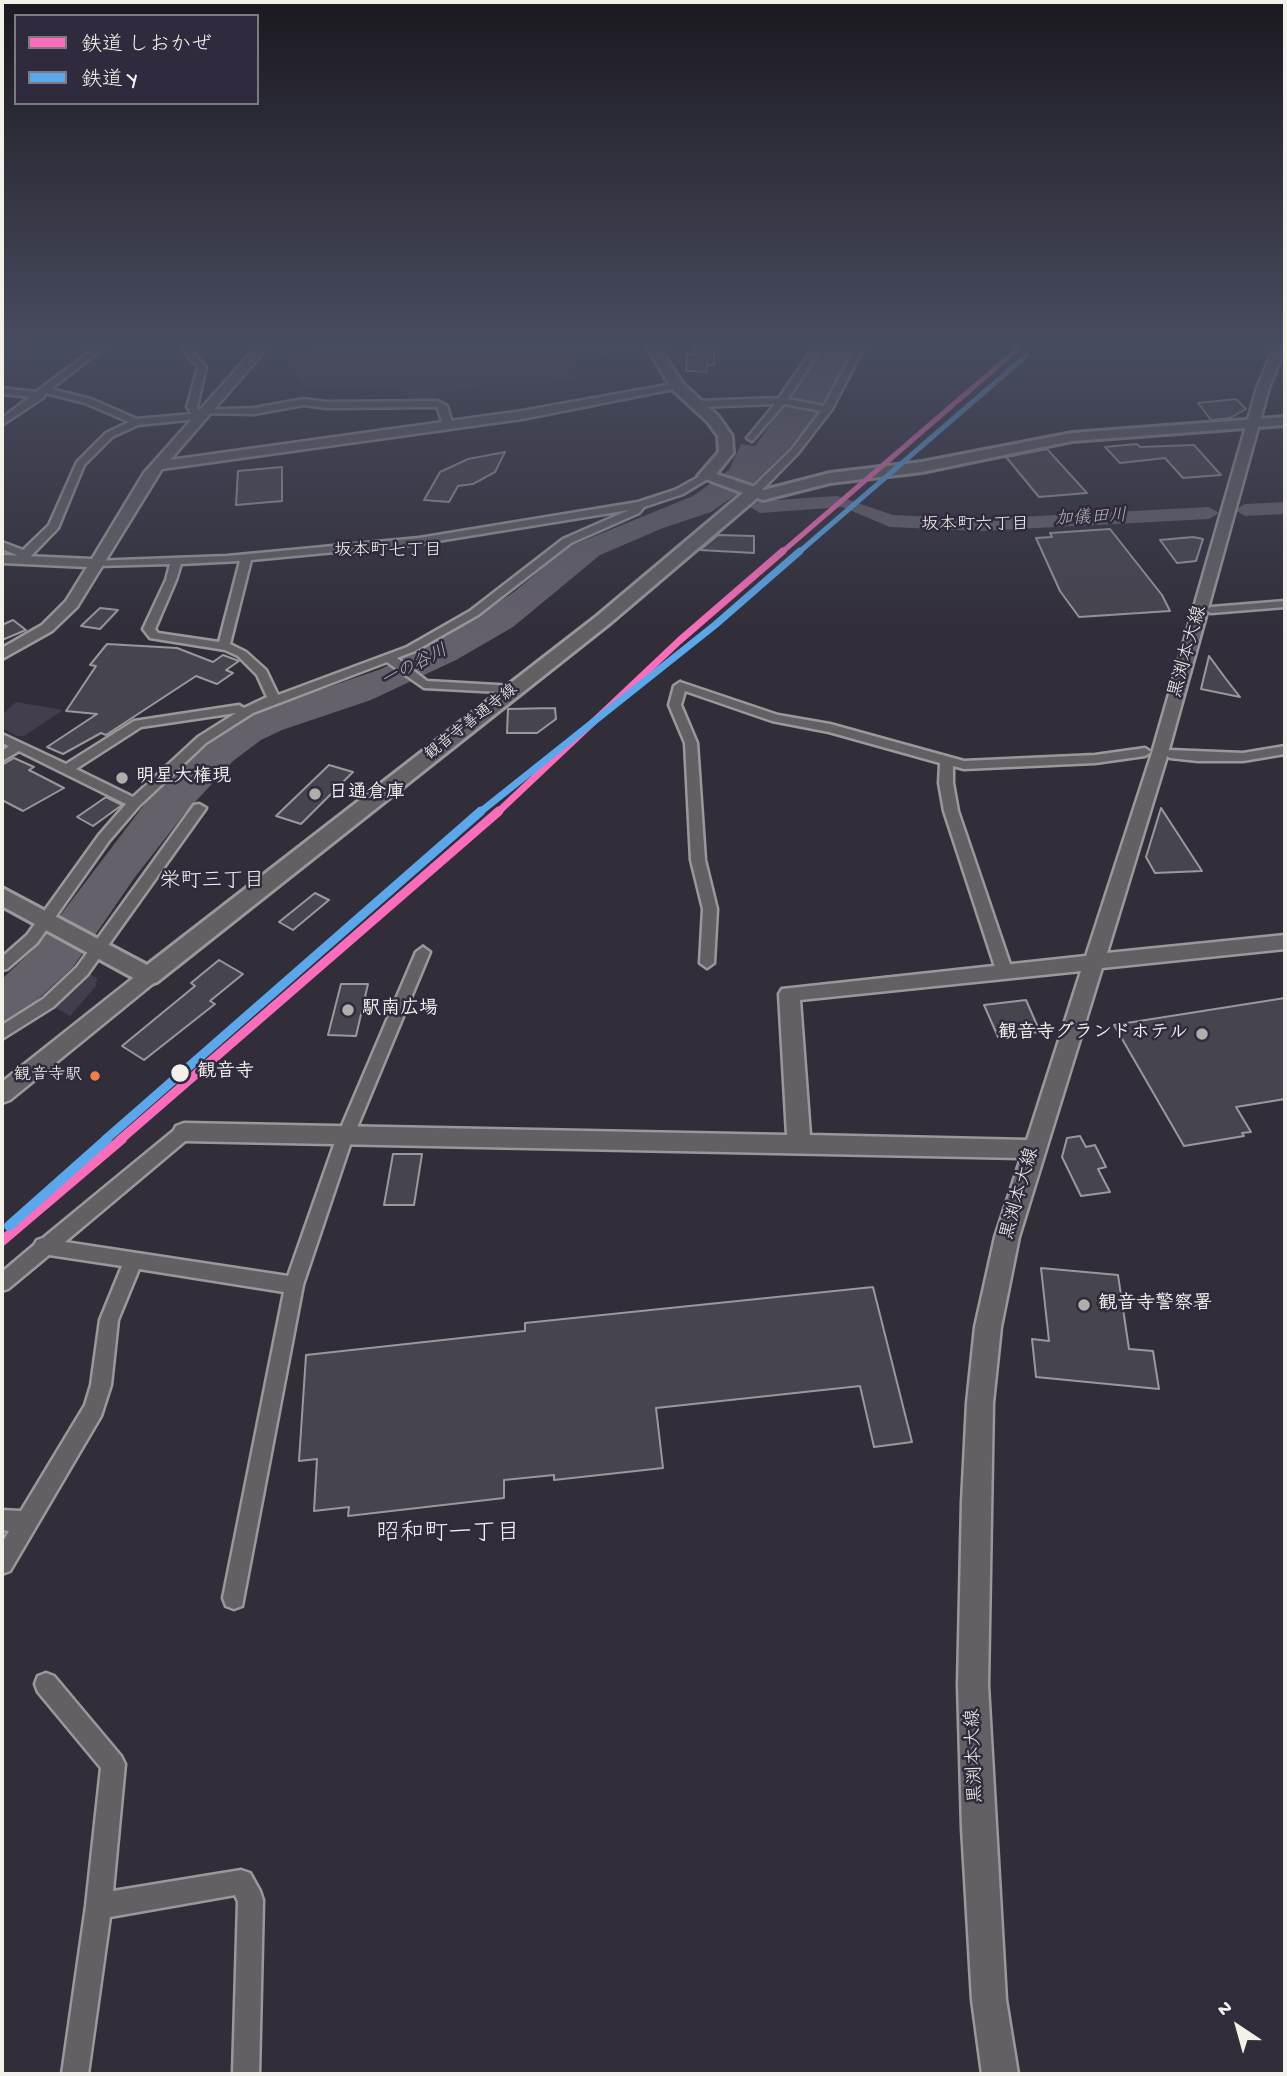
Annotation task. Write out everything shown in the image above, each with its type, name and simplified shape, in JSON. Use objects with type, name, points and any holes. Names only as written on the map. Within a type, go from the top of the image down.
[{"type":"main road","points":[[728,444],[726,453],[710,478],[749,492],[777,494],[830,478],[922,467],[1038,444]]},
{"type":"main road","name":"観音寺善通寺線","points":[[149,976],[603,620],[749,492]]},
{"type":"main road","points":[[2,896],[149,976]]},
{"type":"street","points":[[22,557],[54,526],[80,464],[100,444]]},
{"type":"street","points":[[2,654],[30,639],[62,616],[157,466],[175,444]]},
{"type":"street","points":[[157,466],[318,444]]},
{"type":"street","points":[[749,492],[800,444]]},
{"type":"street","name":"黒渕本大線","points":[[1000,2074],[989,2000],[978,1828],[974,1685],[976,1502],[980,1403],[988,1327],[1007,1237],[1160,753],[1248,444]]},
{"type":"street","points":[[2,559],[22,557],[96,563],[176,561],[419,541],[640,505],[710,478]]},
{"type":"street","points":[[66,770],[138,723],[223,713],[274,699],[390,659],[474,613],[567,541],[635,510],[640,505]]},
{"type":"street","points":[[2,545],[22,557]]},
{"type":"street","points":[[224,647],[246,557]]},
{"type":"street","points":[[176,561],[171,580],[149,629],[154,636],[224,647],[242,654],[262,673],[274,699]]},
{"type":"street","points":[[1211,610],[1285,604]]},
{"type":"street","points":[[390,659],[424,684],[514,690]]},
{"type":"street","points":[[707,963],[710,909],[698,860],[691,743],[675,705],[680,686],[776,718],[830,728],[964,765],[1095,759],[1145,752]]},
{"type":"street","points":[[2,965],[32,939],[96,849],[134,803],[202,740],[249,710],[274,699]]},
{"type":"street","points":[[2,738],[134,803]]},
{"type":"street","points":[[2,757],[18,746]]},
{"type":"street","points":[[1170,754],[1198,758],[1243,757],[1285,750]]},
{"type":"street","points":[[947,761],[946,783],[951,811],[1004,970]]},
{"type":"street","points":[[2,1033],[48,1003],[82,971],[200,808]]},
{"type":"street","points":[[799,1145],[789,994],[1285,942]]},
{"type":"street","points":[[234,1598],[294,1285],[346,1136],[423,951]]},
{"type":"street","points":[[2,1094],[149,976]]},
{"type":"street","points":[[2,1283],[43,1246],[184,1132],[1034,1149]]},
{"type":"street","points":[[43,1246],[294,1285]]},
{"type":"street","points":[[2,1563],[94,1409],[101,1385],[109,1320],[133,1261]]},
{"type":"street","points":[[2,1520],[26,1522]]},
{"type":"street","points":[[46,1684],[113,1764],[99,1906],[75,2074]]},
{"type":"street","points":[[99,1906],[241,1882],[251,1900],[246,2074]]},
{"type":"shaded area","points":[[16,702],[63,710],[24,736],[17,736],[2,728],[2,715]]},
{"type":"shaded area","points":[[87,973],[97,978],[96,986],[70,1016],[51,1005]]},
{"type":"water","name":"一の谷川","points":[[741,444],[792,444],[753,483],[711,512],[663,528],[600,555],[513,627],[456,660],[371,700],[282,730],[261,740],[233,761],[185,813],[135,877],[73,967],[34,1003],[2,1023],[2,979],[37,946],[153,793],[220,734],[256,712],[381,669],[448,635],[514,592],[568,547],[693,496],[729,470]]},
{"type":"building","points":[[1137,444],[1140,447],[1194,445],[1221,475],[1183,478],[1165,458],[1120,463],[1105,447]]},
{"type":"building","points":[[1047,449],[1087,493],[1039,497],[1006,457]]},
{"type":"building","points":[[505,452],[495,472],[473,484],[458,486],[449,502],[424,500],[440,472],[468,459]]},
{"type":"building","points":[[282,467],[282,501],[236,505],[238,471]]},
{"type":"building","points":[[1110,529],[1162,595],[1170,611],[1079,617],[1060,591],[1036,538],[1052,537],[1050,533]]},
{"type":"building","points":[[718,535],[754,536],[754,553],[700,550]]},
{"type":"building","points":[[1193,537],[1203,539],[1196,561],[1177,563],[1160,540]]},
{"type":"building","points":[[100,608],[118,610],[100,629],[81,626]]},
{"type":"building","points":[[13,620],[26,630],[2,640],[2,625]]},
{"type":"building","points":[[107,644],[177,648],[213,662],[223,655],[239,661],[226,670],[233,673],[217,684],[196,676],[106,735],[101,733],[63,754],[47,747],[97,714],[66,711],[96,666],[90,665]]},
{"type":"building","points":[[1209,656],[1226,679],[1240,697],[1201,689]]},
{"type":"building","points":[[555,708],[556,719],[537,733],[507,733],[508,709]]},
{"type":"building","points":[[14,758],[34,767],[29,770],[64,788],[23,811],[2,800],[2,765]]},
{"type":"building","name":"日通倉庫","points":[[329,765],[353,772],[301,824],[276,816]]},
{"type":"building","points":[[106,797],[122,805],[93,826],[77,817]]},
{"type":"building","points":[[1161,808],[1202,871],[1155,873],[1146,857]]},
{"type":"building","points":[[315,893],[329,900],[293,930],[279,922]]},
{"type":"building","name":"観音寺駅","points":[[219,960],[243,974],[210,1001],[215,1004],[144,1060],[122,1046],[195,986],[191,983]]},
{"type":"building","name":"駅南広場","points":[[341,984],[368,984],[356,1036],[328,1035]]},
{"type":"building","points":[[1285,998],[1285,1099],[1236,1107],[1251,1132],[1242,1133],[1244,1136],[1184,1146],[1114,1025]]},
{"type":"building","points":[[1026,1000],[1040,1032],[998,1037],[984,1005]]},
{"type":"building","points":[[1080,1136],[1086,1147],[1095,1145],[1106,1167],[1098,1169],[1110,1192],[1081,1196],[1062,1157],[1067,1138]]},
{"type":"building","points":[[393,1154],[422,1154],[414,1205],[384,1205]]},
{"type":"building","name":"観音寺警察署","points":[[1041,1268],[1118,1275],[1129,1349],[1153,1351],[1159,1389],[1036,1377],[1032,1339],[1049,1341]]},
{"type":"building","points":[[873,1287],[912,1442],[874,1447],[860,1386],[656,1408],[663,1468],[554,1480],[554,1475],[504,1480],[504,1498],[348,1516],[349,1507],[314,1511],[317,1459],[299,1461],[306,1355],[525,1331],[525,1323]]},
{"type":"waterway","name":"加儀田川","points":[[760,507],[837,502]]},
{"type":"waterway","name":"加儀田川","points":[[851,505],[890,521],[980,525],[1209,513]]},
{"type":"waterway","name":"加儀田川","points":[[1245,510],[1285,508]]},
{"type":"rail line","name":"しおかぜ","points":[[2,1241],[241,1038],[541,774],[679,641],[908,444]]},
{"type":"rail line","name":"Y","points":[[9,1226],[228,1030],[517,780],[715,625],[924,444]]},
{"type":"place","name":"明星大権現","points":[[122,778]]},
{"type":"place","name":"日通倉庫","points":[[315,794]]},
{"type":"place","name":"駅南広場","points":[[348,1010]]},
{"type":"place","name":"観音寺グランドホテル","points":[[1202,1034]]},
{"type":"place","name":"観音寺","points":[[180,1073]]},
{"type":"place","name":"観音寺駅","points":[[95,1076]]},
{"type":"place","name":"観音寺警察署","points":[[1084,1305]]},
{"type":"district","name":"坂本町六丁目","points":[[975,526]]},
{"type":"district","name":"坂本町七丁目","points":[[388,552]]},
{"type":"district","name":"栄町三丁目","points":[[212,883]]},
{"type":"district","name":"昭和町一丁目","points":[[448,1535]]}]
